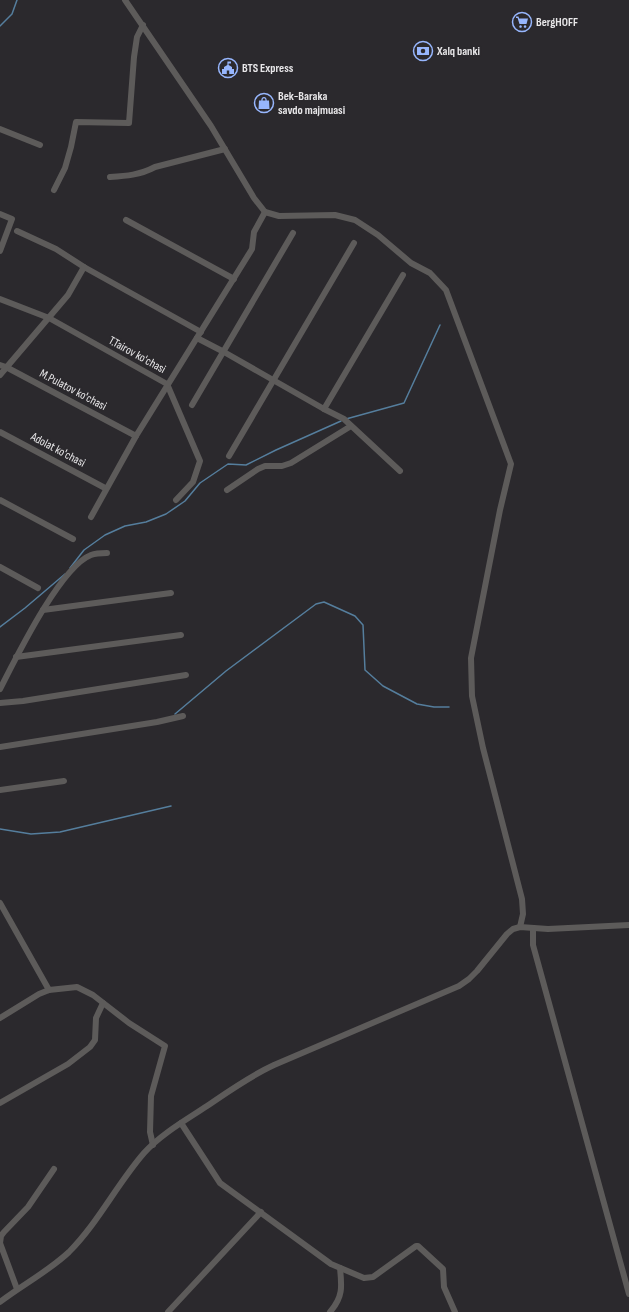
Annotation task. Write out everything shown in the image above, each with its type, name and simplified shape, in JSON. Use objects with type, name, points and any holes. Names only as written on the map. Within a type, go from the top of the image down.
[{"type":"street","points":[[125,0],[211,126],[254,198],[265,212],[279,216],[335,215],[354,220],[378,235],[411,263],[436,278],[446,290],[511,464],[500,510],[471,658],[471,684],[472,696],[483,748],[522,899],[523,914],[520,927]]},
{"type":"street","points":[[54,190],[67,161],[76,122],[129,123],[134,57],[137,37],[143,25]]},
{"type":"street","points":[[0,129],[40,145]]},
{"type":"street","points":[[110,177],[146,172],[155,168],[225,149]]},
{"type":"street","points":[[90,516],[167,384],[252,249],[254,232],[265,212]]},
{"type":"street","points":[[0,214],[12,219],[0,251]]},
{"type":"street","points":[[126,220],[234,279]]},
{"type":"street","points":[[17,231],[56,249],[84,267],[201,332]]},
{"type":"street","points":[[192,405],[293,233]]},
{"type":"street","points":[[229,456],[354,243]]},
{"type":"street","points":[[0,375],[3,366],[49,318],[68,295],[84,267]]},
{"type":"street","points":[[324,409],[403,275]]},
{"type":"street","name":"T.Tairov ko'chasi","points":[[0,299],[49,318],[167,384],[200,461],[193,482],[176,500]]},
{"type":"street","points":[[197,338],[344,419],[400,471]]},
{"type":"street","name":"M.Pulatov ko'chasi","points":[[3,366],[136,436]]},
{"type":"street","points":[[226,490],[258,469],[265,466],[282,466],[291,462],[351,426]]},
{"type":"street","name":"Adolat ko'chasi","points":[[0,432],[106,488]]},
{"type":"street","points":[[0,500],[73,540]]},
{"type":"street","points":[[0,689],[16,657],[43,610],[71,570],[91,555],[107,553]]},
{"type":"street","points":[[0,567],[38,588]]},
{"type":"street","points":[[43,610],[171,593]]},
{"type":"street","points":[[16,657],[181,635]]},
{"type":"street","points":[[0,703],[23,701],[186,675]]},
{"type":"street","points":[[0,746],[157,722],[183,716]]},
{"type":"street","points":[[0,790],[64,780]]},
{"type":"street","points":[[0,903],[49,990]]},
{"type":"street","points":[[0,1302],[52,1265],[70,1250],[152,1145],[240,1084],[266,1069],[459,986],[477,971],[507,934],[513,929],[520,927],[548,929],[629,925]]},
{"type":"street","points":[[533,929],[533,945],[629,1294]]},
{"type":"street","points":[[0,1018],[39,994],[49,990],[77,987],[89,993],[129,1023],[165,1046],[150,1096],[150,1132],[152,1145]]},
{"type":"street","points":[[0,1103],[68,1064],[90,1048],[95,1040],[96,1018],[103,1003]]},
{"type":"street","points":[[182,1123],[220,1183],[331,1264],[353,1274],[369,1278],[373,1277],[418,1246],[442,1269],[444,1287],[455,1312]]},
{"type":"street","points":[[17,1289],[0,1243],[1,1236],[28,1207],[54,1169]]},
{"type":"street","points":[[168,1312],[260,1212]]},
{"type":"street","points":[[330,1312],[338,1302],[342,1287],[340,1268]]},
{"type":"waterway","points":[[0,26],[12,14],[17,0]]},
{"type":"waterway","points":[[346,419],[404,403],[440,325]]},
{"type":"waterway","points":[[70,568],[84,550],[105,535],[125,526],[146,522],[166,514],[185,501],[200,483],[228,464],[246,465],[341,421]]},
{"type":"waterway","points":[[0,627],[65,574]]},
{"type":"waterway","points":[[175,714],[226,671],[316,604],[324,602],[355,616],[363,625],[365,670],[383,686],[417,704],[434,707],[449,707]]},
{"type":"waterway","points":[[0,829],[31,834],[60,832],[171,806]]},
{"type":"place","name":"BergHOFF","points":[[522,22]]},
{"type":"place","name":"Xalq banki","points":[[423,51]]},
{"type":"place","name":"BTS Express","points":[[228,68]]},
{"type":"place","name":"Bek-Baraka savdo majmuasi","points":[[264,103]]}]
